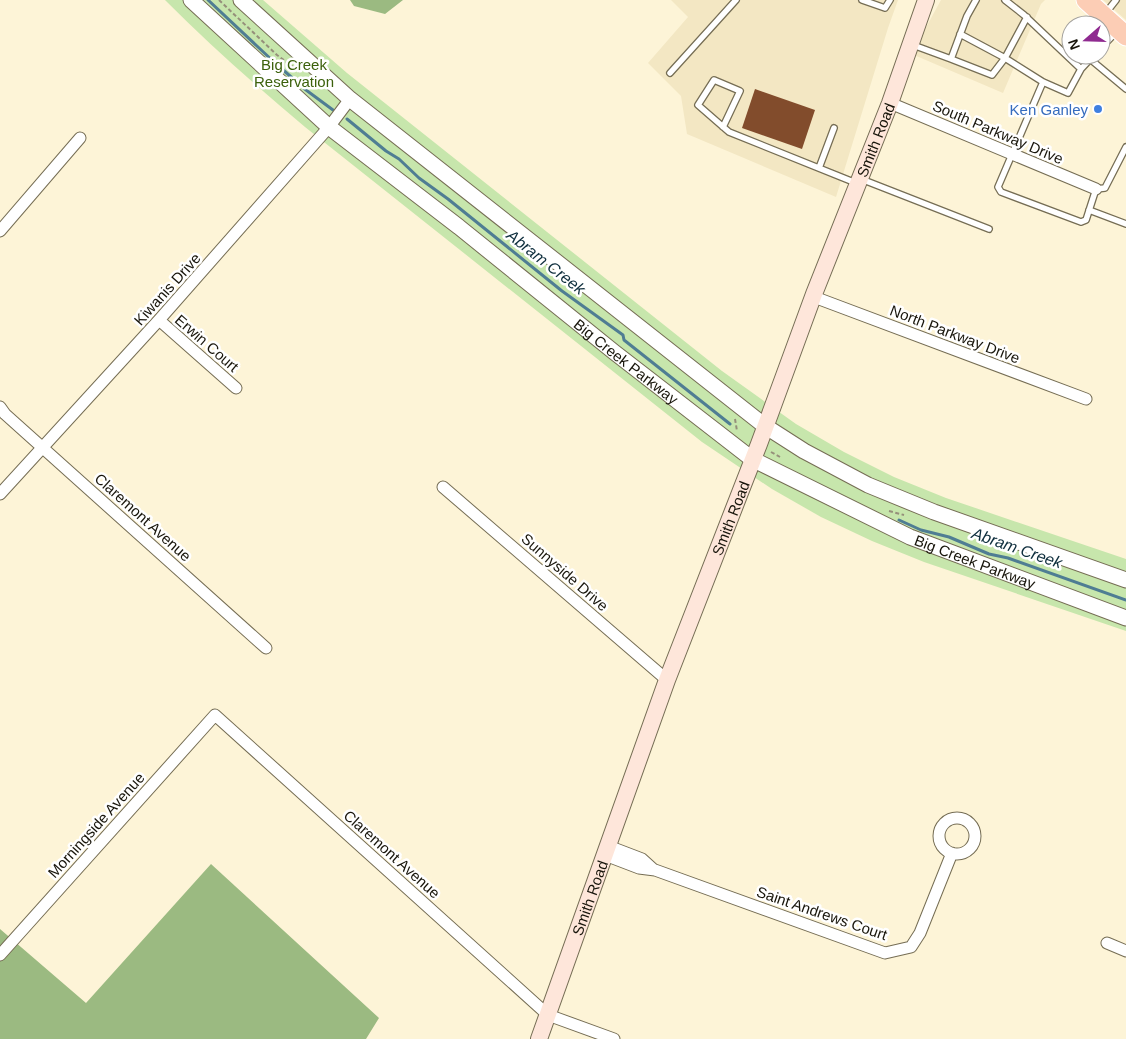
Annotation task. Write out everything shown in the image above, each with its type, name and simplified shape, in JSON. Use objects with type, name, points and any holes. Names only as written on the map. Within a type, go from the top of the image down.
[{"type":"main road","name":"Smith Road","points":[[539,1039],[667,680],[890,103],[926,0]]},
{"type":"main road","points":[[1086,0],[1103,15]]},
{"type":"main road","points":[[1111,22],[1122,32]]},
{"type":"street","name":"Big Creek Parkway","points":[[191,0],[329,126],[752,459],[910,537],[1126,618]]},
{"type":"street","name":"Big Creek Parkway","points":[[241,0],[350,100],[765,426],[804,451],[868,485],[934,512],[1126,580]]},
{"type":"street","name":"Kiwanis Drive","points":[[0,494],[159,320],[350,100]]},
{"type":"street","name":"South Parkway Drive","points":[[890,103],[1096,189]]},
{"type":"street","points":[[0,231],[80,138]]},
{"type":"street","name":"North Parkway Drive","points":[[814,297],[1086,399]]},
{"type":"street","name":"Erwin Court","points":[[159,320],[236,388]]},
{"type":"street","name":"Claremont Avenue","points":[[0,407],[4,414],[266,648]]},
{"type":"street","name":"Sunnyside Drive","points":[[444,487],[667,680]]},
{"type":"street","name":"Claremont Avenue","points":[[215,716],[548,1015]]},
{"type":"street","name":"Morningside Avenue","points":[[0,955],[215,716]]},
{"type":"street","name":"Saint Andrews Court","points":[[607,850],[639,868],[655,870],[885,953],[911,947],[920,933],[952,852]]},
{"type":"street","points":[[1107,943],[1126,951]]},
{"type":"street","points":[[548,1015],[614,1039]]},
{"type":"lane","points":[[670,73],[736,0]]},
{"type":"lane","points":[[862,0],[885,8],[890,0]]},
{"type":"lane","points":[[951,59],[967,16],[976,0]]},
{"type":"lane","points":[[1005,0],[1027,17],[1081,69]]},
{"type":"lane","points":[[1105,15],[1116,0]]},
{"type":"lane","points":[[910,44],[992,75],[1005,58],[1027,17]]},
{"type":"lane","points":[[1111,40],[1122,32]]},
{"type":"lane","points":[[960,34],[1005,58],[1043,82],[1068,93],[1085,65]]},
{"type":"lane","points":[[1100,65],[1126,89]]},
{"type":"lane","points":[[723,127],[740,91],[714,80],[698,105],[723,127],[729,132],[819,168],[989,229]]},
{"type":"lane","points":[[1043,82],[998,187],[1001,192],[1081,222],[1086,220],[1096,189],[1105,188],[1126,147]]},
{"type":"lane","points":[[819,168],[834,128]]},
{"type":"lane","points":[[1089,210],[1126,224]]},
{"type":"path","points":[[219,0],[277,55],[307,78]]},
{"type":"shaded area","points":[[671,0],[898,0],[836,197],[687,134],[681,96],[648,63],[688,17]]},
{"type":"shaded area","points":[[941,0],[1045,0],[1041,4],[1003,93],[914,55],[924,31]]},
{"type":"shaded area","points":[[1103,0],[1126,0],[1126,20]]},
{"type":"green space","name":"Big Creek Reservation","points":[[165,0],[263,0],[347,73],[722,371],[796,424],[844,452],[894,477],[946,498],[1126,559],[1126,631],[924,562],[872,541],[821,517],[772,489],[702,442],[305,127],[269,97]]},
{"type":"green space","points":[[350,0],[403,0],[385,14],[354,6]]},
{"type":"green space","points":[[211,864],[379,1018],[366,1039],[0,1039],[0,929],[86,1003]]},
{"type":"building","points":[[755,89],[815,110],[802,149],[742,128]]},
{"type":"waterway","name":"Abram Creek","points":[[208,0],[274,62],[306,90],[333,110]]},
{"type":"waterway","name":"Abram Creek","points":[[347,119],[562,291],[623,335],[624,340],[730,424]]},
{"type":"waterway","name":"Abram Creek","points":[[899,520],[921,530],[949,537],[989,554],[1008,558],[1126,600]]},
{"type":"place","name":"Ken Ganley","points":[[1098,109]]}]
